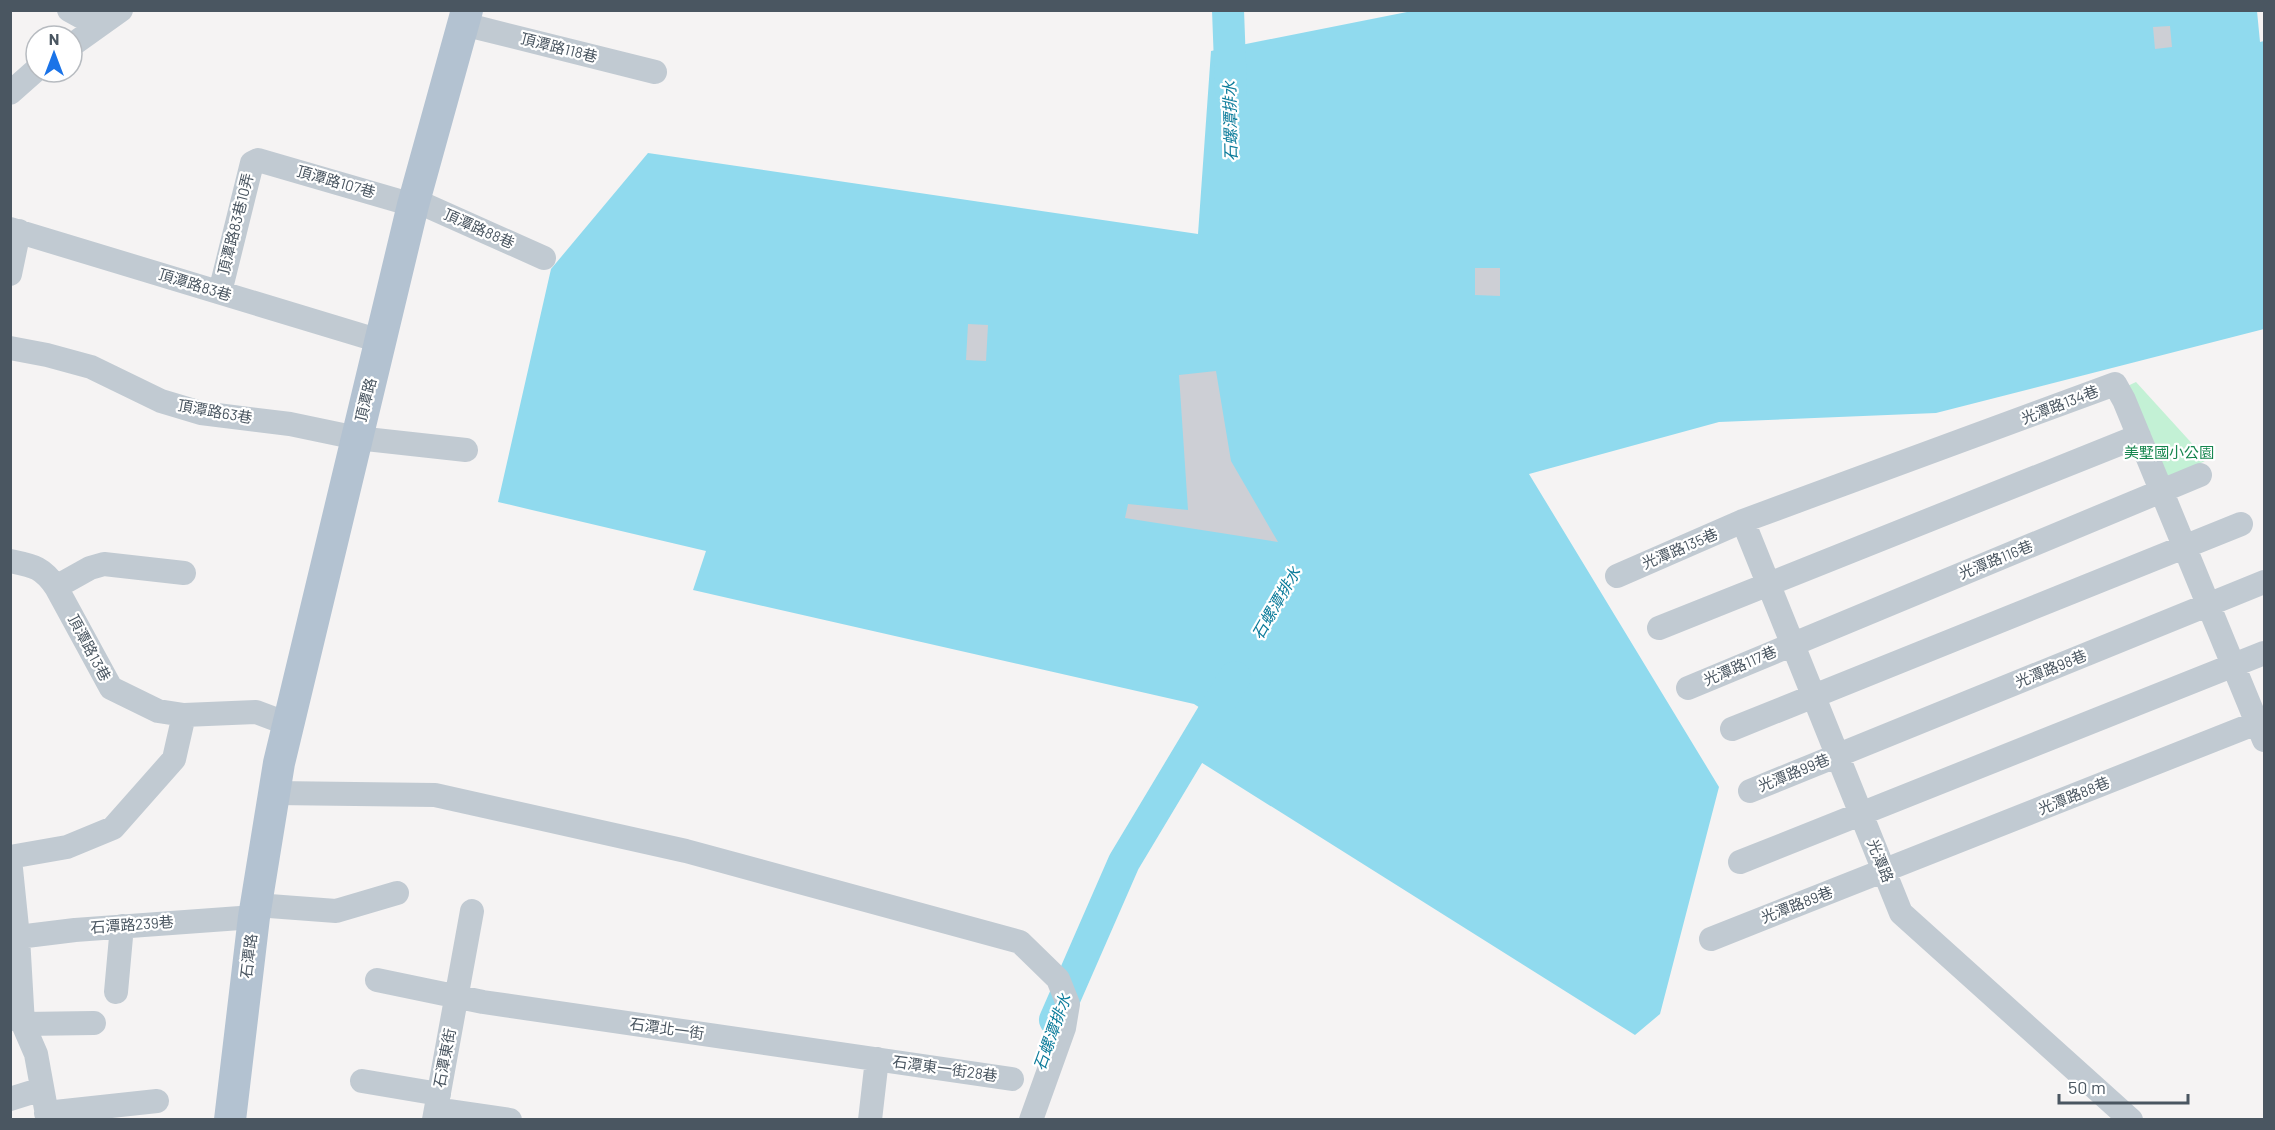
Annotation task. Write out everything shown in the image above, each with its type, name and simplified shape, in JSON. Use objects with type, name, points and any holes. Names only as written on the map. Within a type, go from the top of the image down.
[{"type":"main road","name":"頂潭路","points":[[275,793],[288,724],[380,341],[414,203],[465,17]]},
{"type":"main road","name":"石潭路","points":[[230,1119],[255,911],[275,793]]},
{"type":"street","points":[[69,10],[99,26]]},
{"type":"street","points":[[84,37],[121,10]]},
{"type":"street","name":"頂潭路118巷","points":[[465,17],[655,72]]},
{"type":"street","points":[[10,93],[24,81]]},
{"type":"street","name":"頂潭路107巷","points":[[258,160],[414,203]]},
{"type":"street","name":"頂潭路83巷10弄","points":[[220,292],[249,169],[252,163],[258,160]]},
{"type":"street","name":"頂潭路88巷","points":[[414,203],[544,258]]},
{"type":"street","points":[[10,274],[15,230]]},
{"type":"street","name":"頂潭路83巷","points":[[15,230],[380,341]]},
{"type":"street","name":"頂潭路63巷","points":[[10,348],[90,367],[161,401],[201,412],[290,424],[357,438],[466,450]]},
{"type":"street","name":"光潭路134巷","points":[[1743,521],[2115,384],[2124,400],[2262,728]]},
{"type":"street","points":[[1659,628],[2139,436]]},
{"type":"street","name":"光潭路116巷","points":[[1793,644],[2200,475]]},
{"type":"street","name":"光潭路135巷","points":[[1617,576],[1743,521]]},
{"type":"street","name":"光潭路","points":[[1743,521],[1901,913],[2132,1119]]},
{"type":"street","points":[[1732,729],[2241,524]]},
{"type":"street","name":"頂潭路13巷","points":[[10,561],[41,569],[46,573],[56,587],[111,688],[158,711],[184,715],[256,712],[288,724]]},
{"type":"street","points":[[56,587],[96,565],[104,564],[184,573]]},
{"type":"street","name":"光潭路98巷","points":[[1838,756],[2265,582]]},
{"type":"street","name":"光潭路117巷","points":[[1688,688],[1793,644]]},
{"type":"street","points":[[1740,862],[2265,653]]},
{"type":"street","points":[[156,1101],[47,1116],[36,1054],[17,1019],[10,858],[67,847],[113,828],[174,759],[184,715]]},
{"type":"street","name":"光潭路88巷","points":[[1884,871],[2262,728]]},
{"type":"street","name":"光潭路99巷","points":[[1750,791],[1838,756]]},
{"type":"street","points":[[275,793],[435,795],[686,851],[1020,942],[1058,979],[1068,1004],[1064,1028],[1031,1119]]},
{"type":"street","name":"光潭路89巷","points":[[1711,939],[1884,871]]},
{"type":"street","name":"石潭路239巷","points":[[14,937],[255,911],[336,911],[397,893]]},
{"type":"street","name":"石潭東街","points":[[436,1108],[472,911]]},
{"type":"street","points":[[116,992],[122,926]]},
{"type":"street","name":"石潭北一街","points":[[377,980],[457,997],[877,1059]]},
{"type":"street","points":[[17,1019],[94,1023]]},
{"type":"street","points":[[870,1119],[877,1059]]},
{"type":"street","name":"石潭東一街28巷","points":[[877,1059],[1012,1079]]},
{"type":"street","points":[[362,1081],[436,1108],[510,1119]]},
{"type":"street","points":[[10,1099],[42,1089]]},
{"type":"green space","name":"美墅國小公園","points":[[2136,382],[2207,460],[2158,484],[2117,391]]},
{"type":"water","points":[[1417,10],[2257,11],[2260,42],[2264,41],[2264,329],[1936,413],[1719,422],[1529,474],[1719,787],[1660,1014],[1635,1035],[1199,761],[1222,722],[1194,704],[693,590],[706,551],[498,502],[551,269],[648,153],[1198,234],[1211,51]]},
{"type":"building","points":[[2170,26],[2172,47],[2155,49],[2153,27]]},
{"type":"building","points":[[1475,268],[1500,268],[1500,296],[1475,295]]},
{"type":"building","points":[[968,324],[988,325],[986,361],[966,360]]},
{"type":"building","points":[[1216,371],[1231,461],[1278,542],[1125,518],[1128,504],[1188,510],[1179,375]]},
{"type":"waterway","name":"石螺潭排水","points":[[1228,10],[1231,91]]},
{"type":"waterway","name":"石螺潭排水","points":[[1055,1020],[1124,862],[1235,677]]}]
